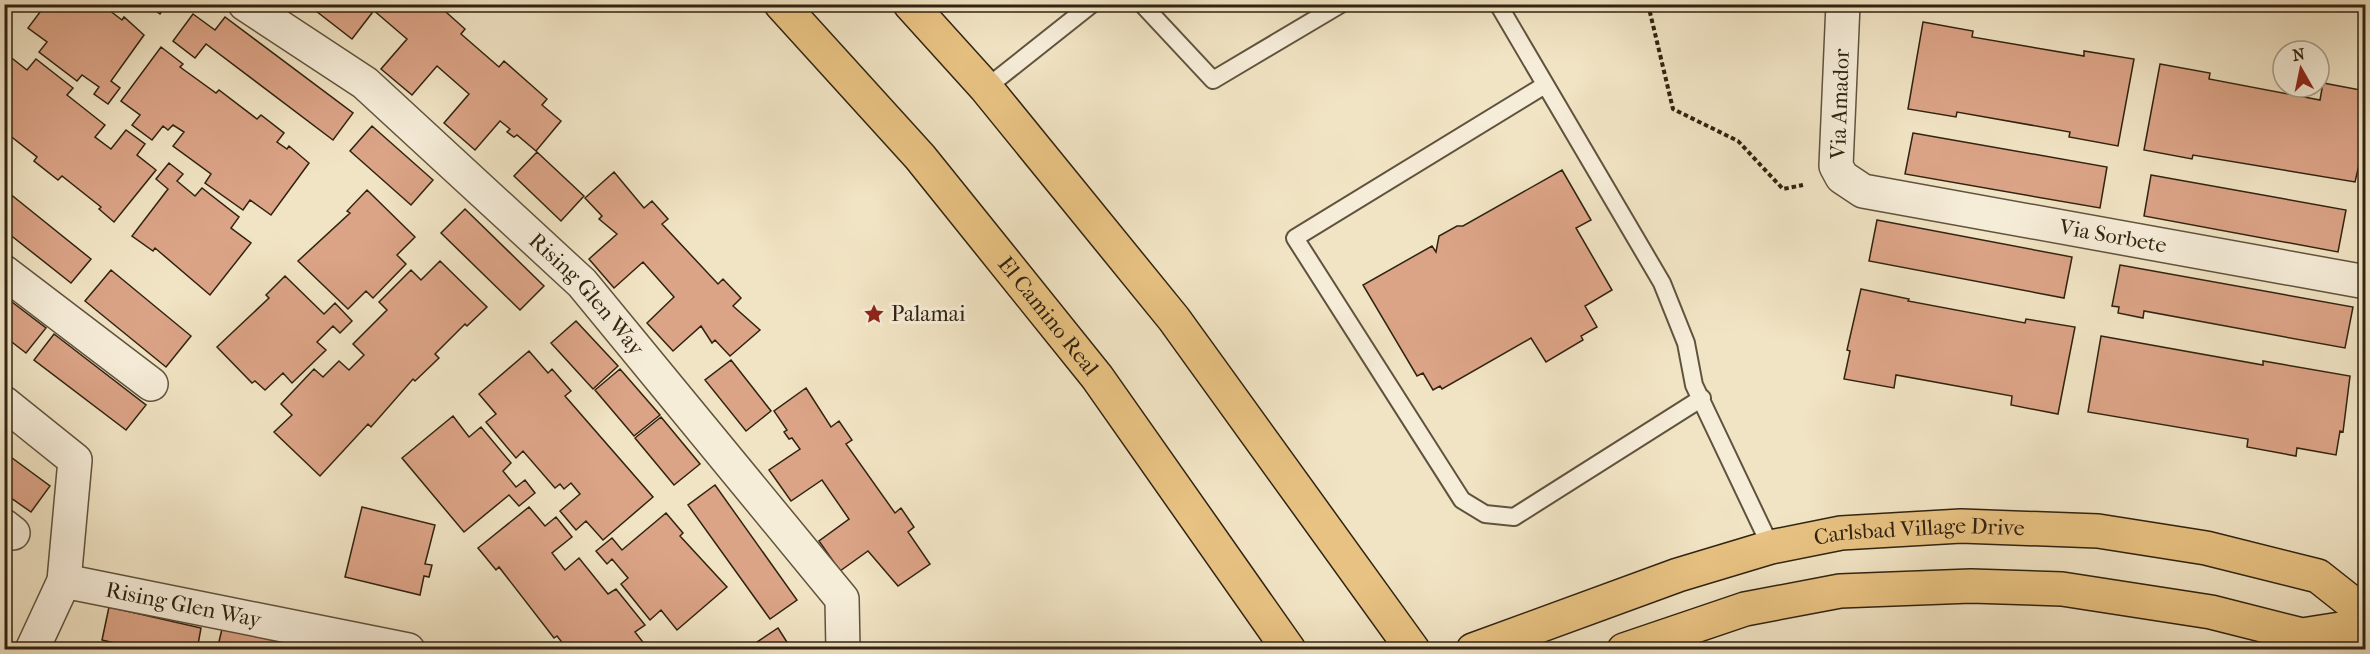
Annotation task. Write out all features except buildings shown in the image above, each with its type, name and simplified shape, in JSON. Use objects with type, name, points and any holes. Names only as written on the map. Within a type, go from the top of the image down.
[{"type":"main road","name":"El Camino Real","points":[[781,4],[920,157],[1089,368],[1289,650]]},
{"type":"main road","points":[[910,4],[986,88],[1174,319],[1413,650]]},
{"type":"main road","name":"Carlsbad Village Drive","points":[[1473,650],[1678,574],[1771,547],[1840,532],[1961,526],[2098,531],[2206,548],[2318,576],[2366,614]]},
{"type":"main road","points":[[1624,650],[1745,609],[1839,591],[1971,586],[2062,589],[2211,612],[2302,635],[2366,625]]},
{"type":"street","name":"Rising Glen Way","points":[[245,4],[365,83],[582,284],[842,599],[843,650]]},
{"type":"street","name":"Via Amador","points":[[1843,4],[1836,166],[1852,184]]},
{"type":"street","name":"Via Sorbete","points":[[1852,184],[2366,282]]},
{"type":"street","points":[[4,272],[151,384]]},
{"type":"street","points":[[4,403],[75,460],[64,581],[33,650]]},
{"type":"street","name":"Rising Glen Way","points":[[64,581],[408,650]]},
{"type":"lane","points":[[986,88],[1092,4]]},
{"type":"lane","points":[[1142,4],[1213,80],[1341,4]]},
{"type":"lane","points":[[1498,4],[1662,283],[1686,343],[1694,385],[1771,547]]},
{"type":"lane","points":[[1545,85],[1295,238],[1462,500],[1485,514],[1514,517],[1702,398]]},
{"type":"path","points":[[1648,4],[1673,109],[1738,141],[1783,189],[1852,184]]},
{"type":"place","name":"Palamai","points":[[874,314]]}]
